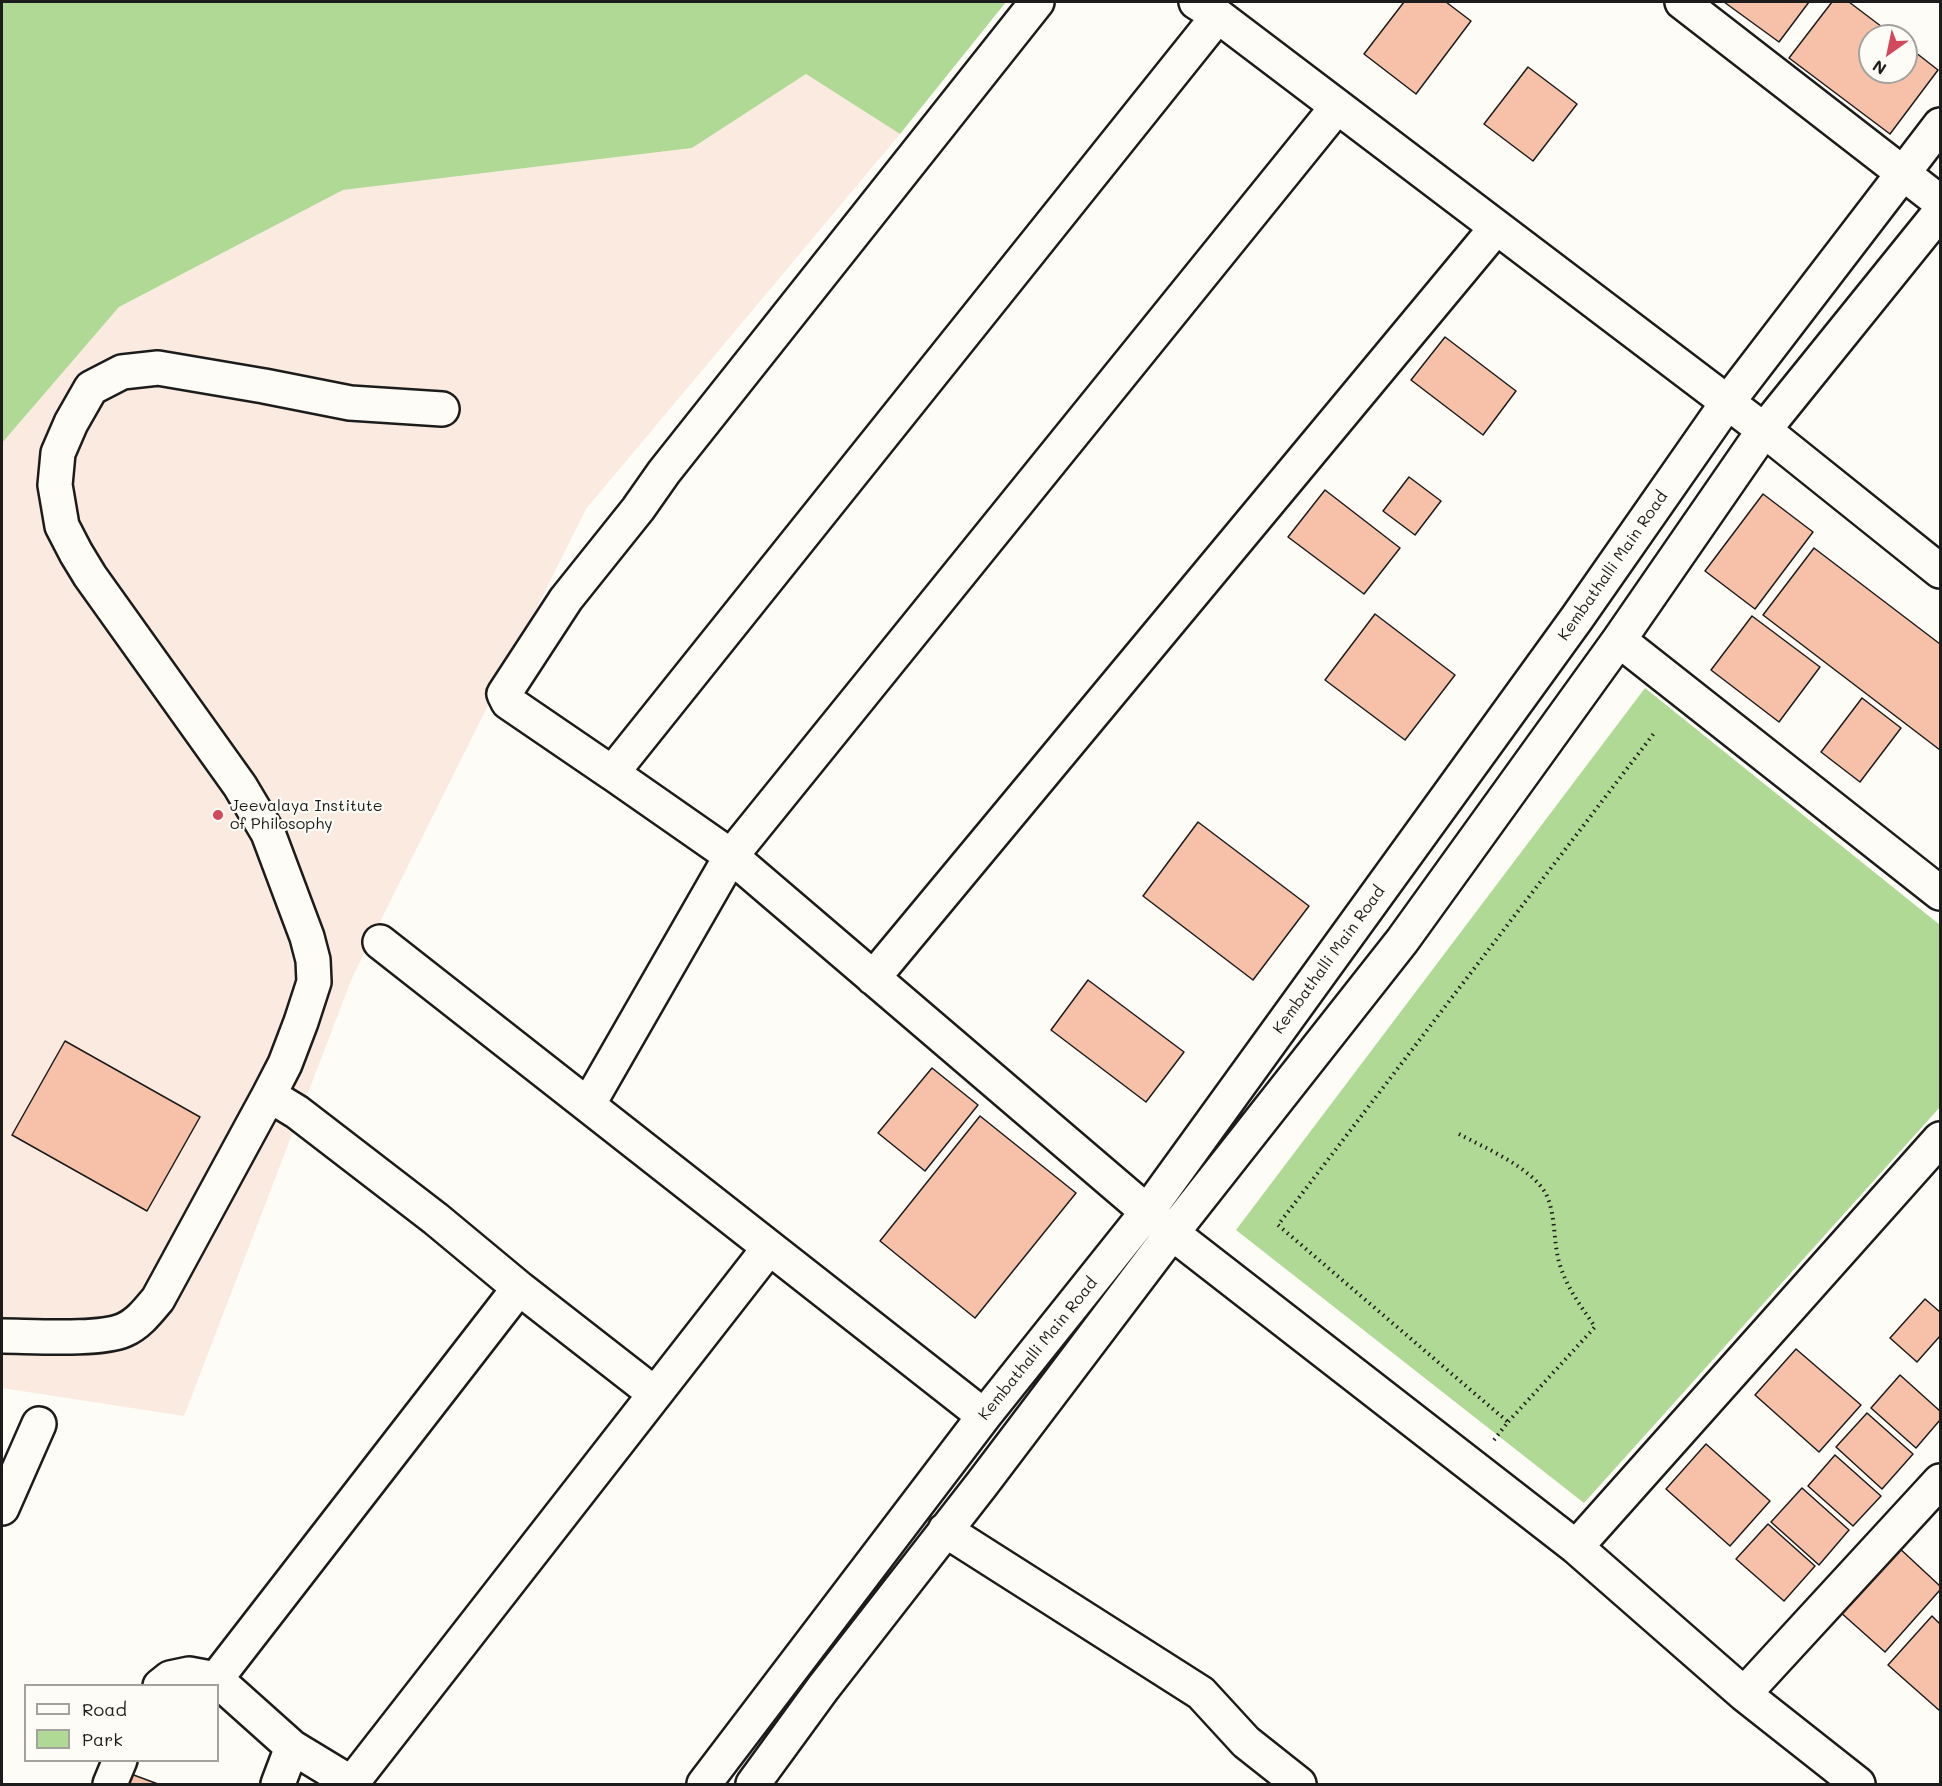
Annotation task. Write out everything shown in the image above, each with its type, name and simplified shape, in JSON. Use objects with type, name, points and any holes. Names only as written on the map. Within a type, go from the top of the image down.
[{"type":"street","points":[[1037,2],[663,472],[638,509],[566,599],[504,694],[508,702],[731,856],[1172,1233],[1576,1547],[1744,1694],[1858,1785]]},
{"type":"street","points":[[1682,2],[1941,202]]},
{"type":"street","points":[[612,773],[1207,9],[1764,430],[1941,571]]},
{"type":"street","points":[[588,1105],[731,856],[1337,107]]},
{"type":"street","name":"Kembathalli Main Road","points":[[704,1785],[984,1416],[1147,1212],[1576,618],[1727,403],[1941,125]]},
{"type":"street","name":"Kembathalli Main Road","points":[[753,1785],[823,1688],[1172,1233],[1402,940],[1619,640],[1764,430],[1941,212]]},
{"type":"street","points":[[873,978],[1496,228]]},
{"type":"street","points":[[2,1336],[105,1335],[123,1331],[138,1322],[158,1299],[269,1095],[297,1032],[314,982],[313,960],[307,937],[268,833],[240,786],[76,553],[62,526],[55,485],[58,453],[71,423],[91,388],[122,372],[158,368],[350,403],[442,409]]},
{"type":"street","points":[[1619,640],[1941,893]]},
{"type":"street","points":[[380,942],[984,1416]]},
{"type":"street","points":[[269,1095],[297,1112],[436,1219],[519,1288],[655,1394]]},
{"type":"street","points":[[1576,1547],[1941,1139]]},
{"type":"street","points":[[162,1684],[170,1678],[189,1674],[216,1679],[292,1747],[352,1784],[769,1248]]},
{"type":"street","points":[[216,1679],[519,1288]]},
{"type":"street","points":[[2,1508],[39,1424]]},
{"type":"street","points":[[1744,1694],[1941,1481]]},
{"type":"street","points":[[945,1530],[1200,1693],[1246,1742],[1299,1785]]},
{"type":"street","points":[[278,1785],[292,1747]]},
{"type":"street","points":[[110,1785],[120,1762]]},
{"type":"path","points":[[1508,1422],[1278,1225],[1654,732]]},
{"type":"path","points":[[1459,1134],[1522,1168],[1545,1193],[1551,1213],[1559,1262],[1572,1293],[1595,1327],[1508,1422],[1473,1467]]},
{"type":"shaded area","name":"Jeevalaya Institute of Philosophy","points":[[806,74],[900,134],[586,509],[352,978],[184,1416],[2,1388],[2,443],[119,307],[343,190],[692,148]]},
{"type":"green space","points":[[2,2],[1006,2],[900,134],[806,74],[692,148],[343,190],[119,307],[2,443]]},
{"type":"green space","points":[[1645,688],[1940,925],[1940,1107],[1584,1503],[1236,1230]]},
{"type":"building","points":[[1404,2],[1446,2],[1471,21],[1416,94],[1364,54]]},
{"type":"building","points":[[1724,2],[1809,2],[1779,42]]},
{"type":"building","points":[[1832,2],[1849,2],[1878,24],[1858,24],[1858,84],[1918,84],[1918,54],[1938,70],[1890,134],[1789,58]]},
{"type":"building","points":[[1528,67],[1577,104],[1533,161],[1484,124]]},
{"type":"building","points":[[1445,337],[1516,391],[1483,435],[1411,380]]},
{"type":"building","points":[[1409,477],[1441,501],[1415,535],[1383,511]]},
{"type":"building","points":[[1325,490],[1400,548],[1364,594],[1288,537]]},
{"type":"building","points":[[1763,494],[1813,532],[1755,609],[1705,571]]},
{"type":"building","points":[[1814,548],[1940,644],[1940,750],[1763,615]]},
{"type":"building","points":[[1375,614],[1455,675],[1405,740],[1325,680]]},
{"type":"building","points":[[1752,616],[1820,667],[1779,722],[1711,670]]},
{"type":"building","points":[[1862,698],[1901,728],[1860,782],[1821,752]]},
{"type":"building","points":[[1198,822],[1309,906],[1253,980],[1143,896]]},
{"type":"building","points":[[1088,980],[1184,1052],[1146,1102],[1051,1030]]},
{"type":"building","points":[[65,1041],[200,1117],[147,1211],[12,1135]]},
{"type":"building","points":[[932,1068],[978,1105],[925,1171],[878,1133]]},
{"type":"building","points":[[980,1116],[1076,1193],[975,1318],[880,1241]]},
{"type":"building","points":[[1925,1299],[1940,1312],[1940,1336],[1917,1362],[1890,1338]]},
{"type":"building","points":[[1796,1349],[1861,1405],[1819,1452],[1755,1395]]},
{"type":"building","points":[[1900,1375],[1940,1411],[1940,1420],[1916,1448],[1871,1408]]},
{"type":"building","points":[[1867,1413],[1913,1454],[1882,1489],[1836,1447]]},
{"type":"building","points":[[1706,1444],[1770,1501],[1730,1546],[1666,1489]]},
{"type":"building","points":[[1835,1455],[1881,1496],[1853,1526],[1808,1486]]},
{"type":"building","points":[[1802,1488],[1849,1530],[1819,1565],[1771,1522]]},
{"type":"building","points":[[1768,1524],[1815,1566],[1784,1601],[1736,1559]]},
{"type":"building","points":[[1897,1546],[1940,1586],[1940,1590],[1885,1652],[1839,1611]]},
{"type":"building","points":[[1932,1616],[1940,1624],[1940,1711],[1888,1665]]},
{"type":"building","points":[[131,1774],[158,1784],[127,1784]]},
{"type":"place","name":"Jeevalaya Institute of Philosophy","points":[[218,815]]}]
